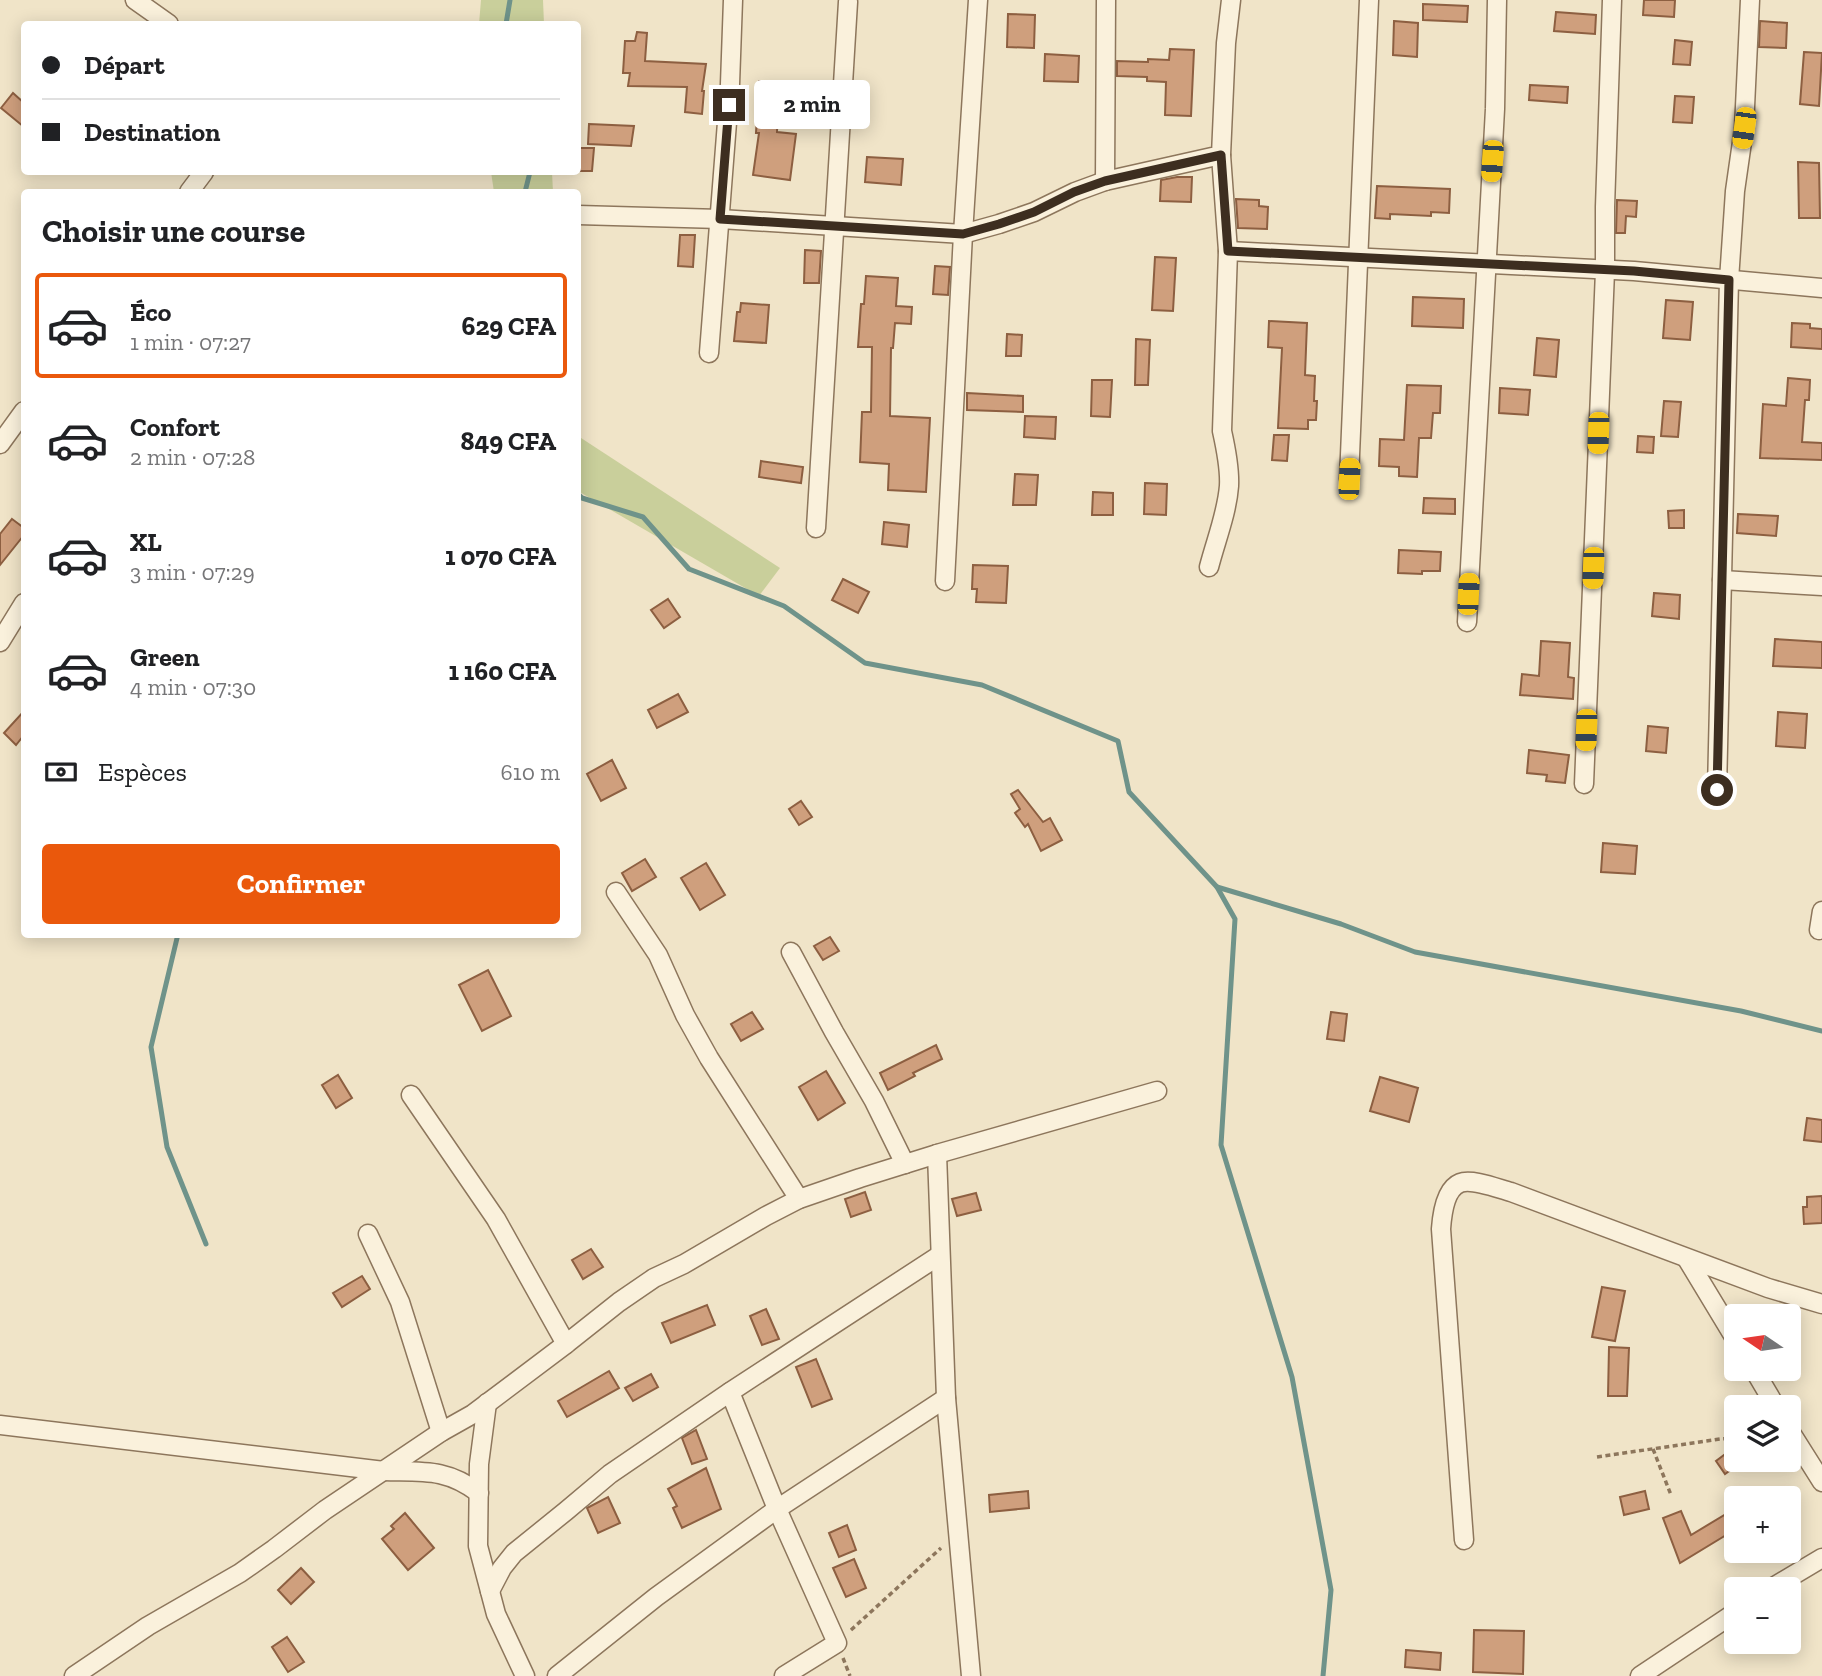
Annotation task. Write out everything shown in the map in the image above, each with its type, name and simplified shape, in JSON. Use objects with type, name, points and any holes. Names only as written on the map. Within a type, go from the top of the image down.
[{"type":"street","points":[[135,0],[165,21]]},
{"type":"street","points":[[709,353],[730,84],[733,0]]},
{"type":"street","points":[[944,581],[978,0]]},
{"type":"street","points":[[1105,181],[1106,0]]},
{"type":"street","points":[[1209,566],[1229,485],[1222,431],[1228,251],[1221,155],[1226,43],[1231,0]]},
{"type":"street","points":[[1349,479],[1368,0]]},
{"type":"street","points":[[1467,622],[1495,109],[1497,0]]},
{"type":"street","points":[[1584,783],[1605,271],[1612,0]]},
{"type":"street","points":[[1717,790],[1729,280],[1735,191],[1744,128],[1750,0]]},
{"type":"street","points":[[816,528],[848,2]]},
{"type":"street","points":[[581,215],[720,219],[963,234],[1034,212],[1074,192],[1105,181],[1221,155]]},
{"type":"street","points":[[1228,251],[1634,271],[1822,288]]},
{"type":"street","points":[[0,443],[21,415]]},
{"type":"street","points":[[1722,580],[1822,586]]},
{"type":"street","points":[[0,642],[21,608]]},
{"type":"street","points":[[616,892],[658,955],[685,1015],[709,1058],[799,1199]]},
{"type":"street","points":[[1819,930],[1822,911]]},
{"type":"street","points":[[791,952],[874,1101],[905,1164]]},
{"type":"street","points":[[74,1676],[158,1620],[240,1573],[325,1510],[473,1413],[619,1301],[654,1278],[684,1264],[766,1216],[799,1199],[905,1164],[1157,1091]]},
{"type":"street","points":[[411,1095],[496,1219],[566,1344]]},
{"type":"street","points":[[937,1154],[946,1398],[971,1676]]},
{"type":"street","points":[[1464,1540],[1441,1229],[1443,1209],[1452,1189],[1461,1182],[1474,1182],[1511,1192],[1687,1259],[1822,1304]]},
{"type":"street","points":[[368,1234],[400,1302],[441,1432]]},
{"type":"street","points":[[490,1591],[514,1552],[610,1474],[940,1255]]},
{"type":"street","points":[[1687,1259],[1724,1320]]},
{"type":"street","points":[[730,1392],[777,1509],[837,1643],[784,1676]]},
{"type":"street","points":[[557,1676],[656,1597],[777,1509],[946,1398]]},
{"type":"street","points":[[487,1403],[480,1453],[478,1546],[496,1614],[525,1676]]},
{"type":"street","points":[[0,1425],[384,1471],[448,1475],[465,1482],[478,1493]]},
{"type":"street","points":[[1801,1448],[1822,1482]]},
{"type":"street","points":[[1790,1577],[1822,1558]]},
{"type":"street","points":[[1640,1676],[1724,1620]]},
{"type":"path","points":[[1597,1458],[1724,1440]]},
{"type":"path","points":[[1653,1449],[1671,1495]]},
{"type":"path","points":[[837,1643],[959,1532]]},
{"type":"green space","points":[[481,0],[543,0],[544,21],[479,21]]},
{"type":"green space","points":[[491,175],[552,175],[553,189],[494,189]]},
{"type":"green space","points":[[581,438],[780,568],[759,596],[581,493]]},
{"type":"building","points":[[1644,0],[1675,0],[1674,17],[1643,15]]},
{"type":"building","points":[[1423,4],[1468,6],[1467,22],[1423,20]]},
{"type":"building","points":[[1556,12],[1596,15],[1595,34],[1554,31]]},
{"type":"building","points":[[1008,14],[1035,15],[1034,48],[1007,47]]},
{"type":"building","points":[[1394,21],[1418,23],[1417,57],[1393,55]]},
{"type":"building","points":[[1760,21],[1787,23],[1786,48],[1759,47]]},
{"type":"building","points":[[637,32],[647,33],[645,61],[706,64],[702,114],[685,112],[687,87],[628,86],[630,73],[623,73],[625,41],[635,41]]},
{"type":"building","points":[[1675,40],[1692,42],[1690,65],[1673,64]]},
{"type":"building","points":[[1170,49],[1194,50],[1191,116],[1165,115],[1166,82],[1147,81],[1147,77],[1117,76],[1117,61],[1169,60]]},
{"type":"building","points":[[1804,52],[1822,53],[1819,106],[1800,104]]},
{"type":"building","points":[[1045,54],[1079,56],[1078,82],[1044,81]]},
{"type":"building","points":[[759,81],[779,82],[777,132],[796,134],[790,180],[753,175],[759,133],[756,133]]},
{"type":"building","points":[[1530,85],[1568,87],[1567,103],[1529,100]]},
{"type":"building","points":[[13,93],[21,100],[21,125],[1,108]]},
{"type":"building","points":[[1675,96],[1694,97],[1692,123],[1673,122]]},
{"type":"building","points":[[589,124],[634,126],[631,146],[588,144]]},
{"type":"building","points":[[581,148],[594,148],[592,171],[581,171]]},
{"type":"building","points":[[867,157],[903,159],[901,185],[865,182]]},
{"type":"building","points":[[1798,162],[1819,163],[1820,218],[1799,218]]},
{"type":"building","points":[[1192,177],[1191,202],[1160,201],[1161,180]]},
{"type":"building","points":[[1377,186],[1450,189],[1449,213],[1431,212],[1431,216],[1390,214],[1390,219],[1375,218]]},
{"type":"building","points":[[1236,199],[1259,200],[1259,206],[1268,207],[1267,229],[1238,228]]},
{"type":"building","points":[[1617,200],[1637,201],[1636,217],[1626,216],[1625,233],[1616,233]]},
{"type":"building","points":[[680,235],[695,235],[693,267],[678,266]]},
{"type":"building","points":[[805,250],[821,251],[819,283],[804,283]]},
{"type":"building","points":[[1155,257],[1176,258],[1173,311],[1152,310]]},
{"type":"building","points":[[935,266],[950,267],[948,295],[933,294]]},
{"type":"building","points":[[866,276],[898,278],[896,306],[912,307],[911,324],[895,323],[891,348],[890,416],[930,418],[926,492],[888,490],[889,464],[860,462],[862,412],[871,412],[872,347],[858,347]]},
{"type":"building","points":[[1413,297],[1464,299],[1463,328],[1412,326]]},
{"type":"building","points":[[1666,300],[1693,302],[1690,340],[1663,338]]},
{"type":"building","points":[[741,303],[769,305],[766,343],[734,341],[737,312],[740,312]]},
{"type":"building","points":[[1269,321],[1307,323],[1305,375],[1315,376],[1314,401],[1317,401],[1316,420],[1308,420],[1308,429],[1278,428],[1282,348],[1268,347]]},
{"type":"building","points":[[1792,323],[1810,324],[1810,328],[1822,329],[1822,349],[1791,347]]},
{"type":"building","points":[[1007,334],[1022,335],[1021,356],[1006,356]]},
{"type":"building","points":[[1537,338],[1559,340],[1556,377],[1534,375]]},
{"type":"building","points":[[1136,339],[1150,340],[1148,385],[1135,385]]},
{"type":"building","points":[[1788,378],[1810,380],[1809,400],[1805,400],[1802,442],[1822,443],[1822,460],[1760,458],[1763,404],[1786,406]]},
{"type":"building","points":[[1092,380],[1112,380],[1110,417],[1091,416]]},
{"type":"building","points":[[1407,385],[1441,386],[1440,413],[1433,413],[1431,438],[1419,438],[1417,477],[1399,476],[1399,467],[1379,466],[1380,439],[1404,440]]},
{"type":"building","points":[[1500,388],[1530,390],[1528,415],[1499,413]]},
{"type":"building","points":[[967,393],[1023,396],[1023,412],[967,410]]},
{"type":"building","points":[[1664,401],[1681,402],[1678,437],[1661,436]]},
{"type":"building","points":[[1025,416],[1056,417],[1055,439],[1024,437]]},
{"type":"building","points":[[1274,435],[1289,435],[1287,461],[1272,460]]},
{"type":"building","points":[[1638,436],[1654,437],[1653,453],[1637,452]]},
{"type":"building","points":[[761,461],[803,467],[801,483],[759,477]]},
{"type":"building","points":[[1015,474],[1038,475],[1036,505],[1013,505]]},
{"type":"building","points":[[1145,483],[1167,484],[1166,515],[1144,514]]},
{"type":"building","points":[[1093,492],[1113,493],[1113,515],[1092,515]]},
{"type":"building","points":[[1424,498],[1455,499],[1455,514],[1423,513]]},
{"type":"building","points":[[1684,510],[1684,528],[1669,528],[1668,511]]},
{"type":"building","points":[[1738,514],[1778,516],[1776,536],[1737,533]]},
{"type":"building","points":[[12,519],[21,526],[21,539],[0,565],[0,534]]},
{"type":"building","points":[[884,522],[909,525],[907,547],[882,544]]},
{"type":"building","points":[[1399,550],[1441,552],[1440,571],[1422,571],[1422,574],[1398,573]]},
{"type":"building","points":[[973,565],[1008,566],[1006,603],[976,602],[977,589],[972,589]]},
{"type":"building","points":[[843,579],[869,592],[858,613],[832,600]]},
{"type":"building","points":[[1654,593],[1680,595],[1679,619],[1652,616]]},
{"type":"building","points":[[668,599],[680,617],[664,628],[651,610]]},
{"type":"building","points":[[1775,639],[1822,642],[1822,668],[1773,666]]},
{"type":"building","points":[[1541,641],[1570,643],[1568,677],[1574,678],[1573,699],[1520,695],[1522,674],[1539,676]]},
{"type":"building","points":[[678,694],[688,712],[657,728],[648,710]]},
{"type":"building","points":[[1778,712],[1807,714],[1805,748],[1776,746]]},
{"type":"building","points":[[21,714],[21,739],[16,745],[4,733]]},
{"type":"building","points":[[1648,726],[1668,728],[1666,753],[1646,751]]},
{"type":"building","points":[[1529,750],[1569,755],[1565,783],[1546,781],[1547,775],[1527,773]]},
{"type":"building","points":[[612,760],[626,788],[601,801],[587,774]]},
{"type":"building","points":[[1018,790],[1043,822],[1050,818],[1062,840],[1041,851],[1028,824],[1025,827],[1015,813],[1020,809],[1011,794]]},
{"type":"building","points":[[801,801],[812,817],[799,825],[789,809]]},
{"type":"building","points":[[1603,843],[1637,846],[1635,874],[1601,872]]},
{"type":"building","points":[[645,859],[656,877],[632,891],[622,873]]},
{"type":"building","points":[[706,863],[725,895],[700,910],[681,878]]},
{"type":"building","points":[[830,937],[839,951],[823,960],[814,946]]},
{"type":"building","points":[[488,970],[511,1016],[482,1031],[459,985]]},
{"type":"building","points":[[752,1012],[763,1029],[741,1041],[731,1024]]},
{"type":"building","points":[[1331,1012],[1347,1014],[1344,1041],[1327,1039]]},
{"type":"building","points":[[936,1045],[942,1059],[913,1073],[915,1076],[888,1090],[880,1073]]},
{"type":"building","points":[[826,1071],[845,1103],[818,1120],[799,1087]]},
{"type":"building","points":[[338,1075],[352,1098],[336,1108],[322,1085]]},
{"type":"building","points":[[1380,1077],[1418,1088],[1409,1122],[1370,1111]]},
{"type":"building","points":[[1807,1118],[1822,1120],[1822,1142],[1804,1140]]},
{"type":"building","points":[[865,1192],[871,1210],[851,1217],[845,1199]]},
{"type":"building","points":[[976,1193],[981,1210],[957,1216],[952,1199]]},
{"type":"building","points":[[1822,1196],[1822,1223],[1804,1224],[1803,1207],[1807,1207],[1807,1197]]},
{"type":"building","points":[[591,1249],[603,1267],[583,1279],[572,1260]]},
{"type":"building","points":[[362,1276],[370,1289],[342,1307],[333,1293]]},
{"type":"building","points":[[1602,1287],[1625,1291],[1615,1341],[1592,1337]]},
{"type":"building","points":[[707,1305],[715,1325],[671,1343],[662,1323]]},
{"type":"building","points":[[766,1309],[779,1339],[762,1345],[750,1316]]},
{"type":"building","points":[[1609,1347],[1629,1348],[1627,1396],[1608,1396]]},
{"type":"building","points":[[816,1359],[832,1399],[812,1407],[796,1367]]},
{"type":"building","points":[[609,1371],[619,1388],[567,1417],[558,1401]]},
{"type":"building","points":[[651,1374],[658,1387],[633,1401],[625,1388]]},
{"type":"building","points":[[696,1430],[707,1459],[692,1464],[682,1438]]},
{"type":"building","points":[[1724,1455],[1724,1472],[1728,1472],[1725,1474],[1716,1461]]},
{"type":"building","points":[[706,1468],[721,1509],[682,1528],[673,1508],[677,1506],[668,1489]]},
{"type":"building","points":[[1028,1491],[1029,1508],[990,1512],[989,1495]]},
{"type":"building","points":[[1645,1491],[1649,1509],[1624,1515],[1620,1497]]},
{"type":"building","points":[[608,1497],[620,1523],[598,1533],[587,1508]]},
{"type":"building","points":[[1681,1511],[1691,1535],[1724,1515],[1724,1536],[1680,1563],[1663,1518]]},
{"type":"building","points":[[405,1513],[434,1548],[408,1570],[382,1539],[394,1529],[391,1526]]},
{"type":"building","points":[[847,1525],[856,1550],[839,1557],[829,1533]]},
{"type":"building","points":[[854,1559],[866,1588],[846,1597],[833,1568]]},
{"type":"building","points":[[301,1568],[314,1582],[291,1604],[278,1590]]},
{"type":"building","points":[[1474,1630],[1524,1631],[1523,1674],[1473,1672]]},
{"type":"building","points":[[287,1637],[304,1662],[288,1672],[272,1647]]},
{"type":"building","points":[[1406,1650],[1441,1653],[1440,1670],[1405,1667]]},
{"type":"waterway","points":[[506,21],[510,0]]},
{"type":"waterway","points":[[526,189],[529,175]]},
{"type":"waterway","points":[[581,497],[643,517],[689,569],[784,606],[865,663],[982,685],[1118,741],[1129,792],[1217,887],[1235,919],[1221,1145],[1292,1377],[1331,1590],[1323,1676]]},
{"type":"waterway","points":[[1217,887],[1341,924],[1415,952],[1741,1011],[1822,1031]]},
{"type":"waterway","points":[[177,938],[151,1047],[167,1147],[206,1244]]},
{"type":"route","points":[[729,105],[720,219],[963,234],[1034,212],[1074,192],[1105,181],[1221,155],[1228,251],[1634,271],[1729,280],[1717,790]]}]
